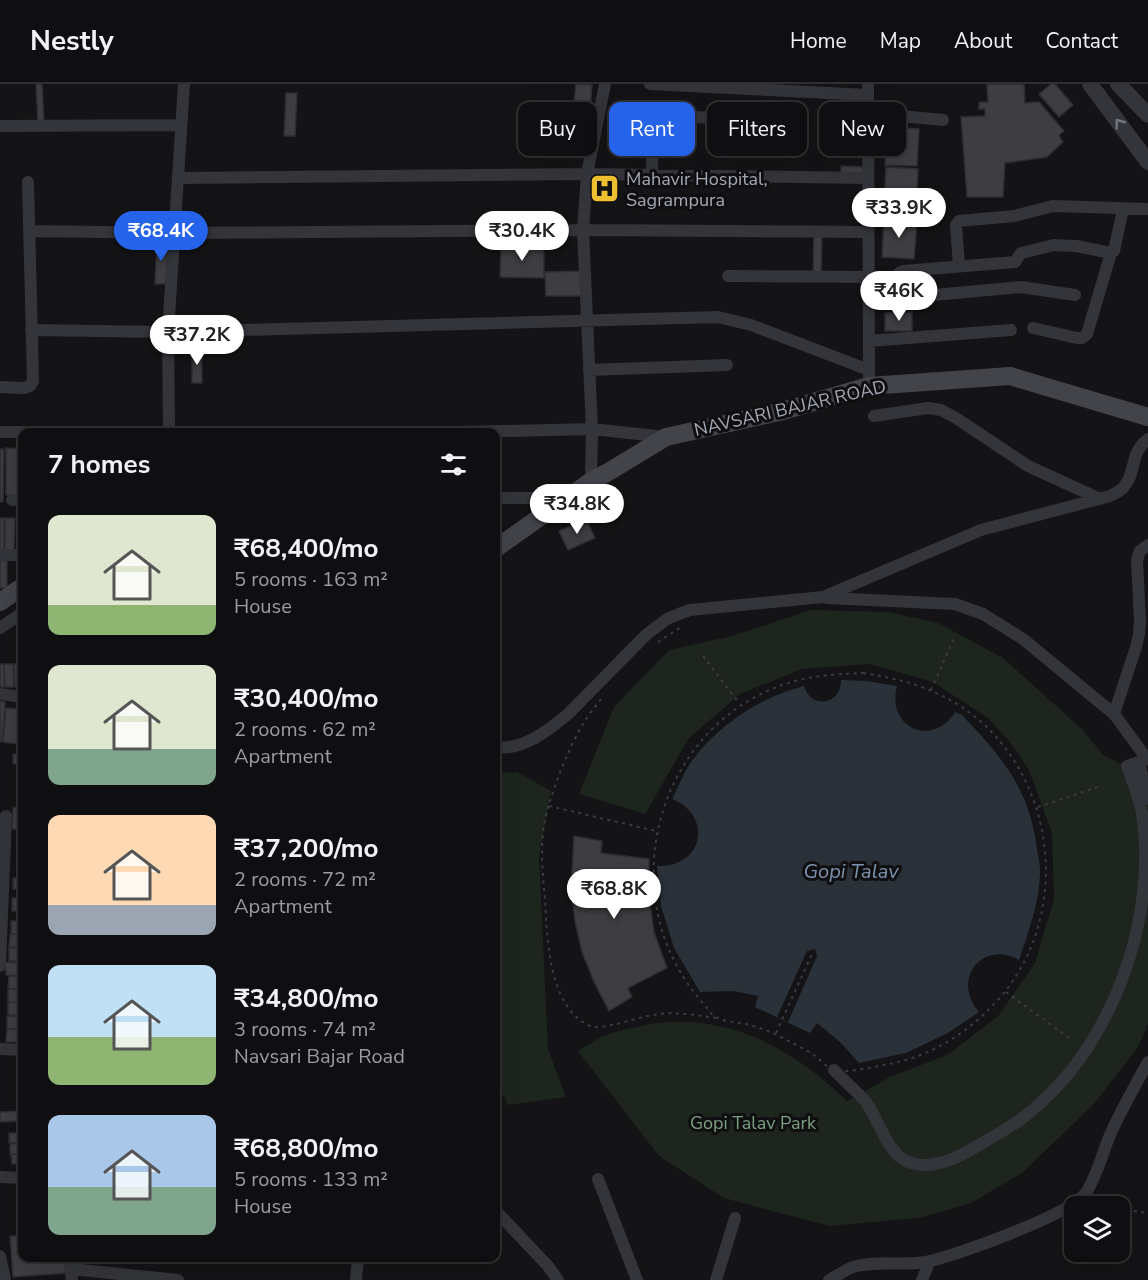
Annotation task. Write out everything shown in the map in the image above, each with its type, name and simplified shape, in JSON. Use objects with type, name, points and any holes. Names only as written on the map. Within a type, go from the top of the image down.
[{"type":"main road","name":"NAVSARI BAJAR ROAD","points":[[500,545],[591,481],[666,437],[779,412],[869,378],[1010,376],[1148,417]]},
{"type":"main road","points":[[0,602],[18,590]]},
{"type":"street","points":[[169,428],[168,332],[184,84]]},
{"type":"street","points":[[591,481],[592,429],[583,230],[587,174],[605,84]]},
{"type":"street","points":[[650,84],[868,90]]},
{"type":"street","points":[[1090,84],[1148,162]]},
{"type":"street","points":[[1118,84],[1148,115]]},
{"type":"street","points":[[652,175],[654,131],[662,117],[666,115],[707,118]]},
{"type":"street","points":[[906,117],[943,120]]},
{"type":"street","points":[[0,126],[181,124]]},
{"type":"street","points":[[31,330],[168,332],[718,317],[751,325],[869,378],[868,156]]},
{"type":"street","points":[[179,178],[587,174],[868,178]]},
{"type":"street","points":[[0,387],[30,386],[33,374],[28,182]]},
{"type":"street","points":[[959,266],[956,225],[959,221],[1014,216],[1053,206],[1148,209]]},
{"type":"street","points":[[869,209],[940,209]]},
{"type":"street","points":[[1033,328],[1077,338],[1082,338],[1087,334],[1111,253],[1114,251],[1123,209]]},
{"type":"street","points":[[29,231],[174,233],[583,230],[868,232]]},
{"type":"street","points":[[900,298],[899,273],[1015,262],[1021,253],[1054,245],[1076,246],[1111,253]]},
{"type":"street","points":[[728,276],[869,277]]},
{"type":"street","points":[[869,301],[1022,287],[1075,295]]},
{"type":"street","points":[[869,341],[1011,330]]},
{"type":"street","points":[[589,370],[727,365]]},
{"type":"street","points":[[874,416],[928,408],[941,410],[1028,466],[1100,499]]},
{"type":"street","points":[[500,431],[592,429],[666,437]]},
{"type":"street","points":[[0,432],[18,432]]},
{"type":"street","points":[[823,597],[981,530],[1110,496],[1123,488],[1140,445],[1148,439]]},
{"type":"street","points":[[500,498],[567,498]]},
{"type":"street","points":[[1114,714],[1136,647],[1140,621],[1137,560],[1140,551],[1148,545]]},
{"type":"street","points":[[0,555],[18,555]]},
{"type":"street","points":[[500,746],[521,744],[555,725],[647,634],[667,619],[690,610],[823,597],[939,603],[968,607],[1023,639],[1114,714],[1145,760],[1148,799]]},
{"type":"street","points":[[0,628],[18,617]]},
{"type":"street","points":[[0,694],[18,696]]},
{"type":"street","points":[[834,1070],[863,1099],[875,1115],[896,1155],[920,1166],[934,1166],[980,1145],[1017,1123],[1043,1101],[1086,1052],[1102,1026],[1134,954],[1146,892],[1147,865],[1141,806],[1127,766],[1145,760]]},
{"type":"street","points":[[0,966],[6,816]]},
{"type":"street","points":[[0,1050],[18,1050]]},
{"type":"street","points":[[829,1280],[862,1265],[930,1261],[998,1238],[1062,1212],[1076,1203],[1092,1182],[1111,1133],[1148,1062]]},
{"type":"street","points":[[0,1178],[18,1178]]},
{"type":"street","points":[[598,1179],[637,1280]]},
{"type":"street","points":[[500,1215],[548,1266],[558,1280]]},
{"type":"street","points":[[716,1280],[735,1218]]},
{"type":"street","points":[[0,1256],[5,1280]]},
{"type":"street","points":[[922,1280],[930,1261]]},
{"type":"street","points":[[356,1280],[358,1262]]},
{"type":"street","points":[[71,1269],[178,1280]]},
{"type":"path","points":[[655,644],[688,623]]},
{"type":"path","points":[[931,690],[955,636]]},
{"type":"path","points":[[703,656],[739,704]]},
{"type":"path","points":[[601,699],[582,725],[549,806],[542,858],[548,950],[557,984],[565,1003],[576,1016],[592,1027],[654,1014],[678,1013],[716,1018],[751,1025],[776,1034],[811,1053],[834,1070],[867,1069],[907,1061],[945,1045],[978,1021],[1006,992],[1037,934],[1044,903],[1047,871],[1045,838],[1037,807],[1024,777],[992,734],[959,706],[931,690],[897,678],[863,673],[827,674],[793,681],[760,694],[731,713],[704,737],[683,765],[667,797],[657,831],[652,872],[656,912],[669,951],[689,987],[716,1018]]},
{"type":"path","points":[[1037,807],[1101,786]]},
{"type":"path","points":[[549,806],[657,831]]},
{"type":"path","points":[[776,1034],[812,954]]},
{"type":"path","points":[[1006,992],[1069,1038]]},
{"type":"path","points":[[1130,1211],[1148,1213]]},
{"type":"green space","name":"Gopi Talav Park","points":[[811,610],[889,612],[938,623],[1003,658],[1083,730],[1103,755],[1141,774],[1148,800],[1148,1024],[1138,1047],[1094,1104],[1022,1173],[971,1203],[919,1218],[829,1226],[724,1198],[659,1156],[578,1051],[606,1035],[641,1026],[671,1022],[699,1023],[727,1028],[753,1036],[778,1049],[825,1081],[847,1101],[890,1077],[949,1054],[999,1015],[1035,963],[1054,899],[1052,833],[1029,770],[1010,742],[988,718],[933,682],[869,664],[802,669],[740,694],[689,738],[645,814],[579,794],[614,707],[669,650],[732,636]]},
{"type":"green space","points":[[517,772],[551,791],[539,856],[548,1049],[566,1097],[508,1105],[500,1090],[500,773]]},
{"type":"water","name":"Gopi Talav","points":[[841,680],[897,686],[895,701],[898,713],[905,722],[924,731],[935,729],[946,723],[955,712],[962,715],[1012,775],[1028,808],[1040,869],[1035,908],[1019,960],[1006,955],[993,955],[983,959],[975,966],[970,976],[968,987],[971,1000],[979,1012],[948,1033],[906,1053],[859,1063],[840,1042],[817,1023],[810,1033],[755,1007],[758,996],[733,991],[700,992],[674,948],[661,906],[657,866],[673,864],[685,859],[698,840],[698,828],[694,817],[685,807],[672,799],[688,767],[705,745],[729,723],[757,704],[804,686],[813,699],[825,701],[836,695]]},
{"type":"pier","points":[[815,949],[817,956],[788,1022],[777,1017],[807,951]]},
{"type":"building","points":[[36,84],[42,84],[44,122],[38,122]]},
{"type":"building","points":[[576,84],[592,85],[591,102],[574,102]]},
{"type":"building","points":[[987,84],[1024,84],[1025,103],[1039,102],[1064,131],[1059,135],[1063,142],[1047,157],[1005,163],[1003,197],[967,197],[961,117],[985,116],[985,109],[979,109],[979,102],[988,102]]},
{"type":"building","points":[[1051,84],[1055,84],[1073,105],[1059,117],[1039,94]]},
{"type":"building","points":[[286,93],[297,93],[295,136],[284,136]]},
{"type":"building","points":[[906,128],[919,129],[917,166],[885,165],[885,156],[906,156]]},
{"type":"building","points":[[841,166],[865,167],[865,174],[841,173]]},
{"type":"building","points":[[886,167],[918,169],[916,206],[884,205]]},
{"type":"building","points":[[592,178],[613,179],[612,200],[591,199]]},
{"type":"building","points":[[884,220],[917,221],[914,259],[882,257]]},
{"type":"building","points":[[814,237],[822,237],[821,275],[813,275]]},
{"type":"building","points":[[157,240],[168,241],[166,284],[155,284]]},
{"type":"building","points":[[501,245],[544,246],[544,278],[500,277]]},
{"type":"building","points":[[583,271],[584,296],[546,296],[545,272]]},
{"type":"building","points":[[912,312],[912,331],[885,331],[885,313]]},
{"type":"building","points":[[192,348],[202,348],[202,383],[192,383]]},
{"type":"building","points":[[6,448],[18,449],[18,495],[6,495]]},
{"type":"building","points":[[0,449],[4,449],[3,502],[0,502]]},
{"type":"building","points":[[0,518],[4,518],[4,550],[0,550]]},
{"type":"building","points":[[5,518],[15,518],[14,551],[5,550]]},
{"type":"building","points":[[586,519],[595,538],[568,550],[559,531]]},
{"type":"building","points":[[0,561],[7,561],[7,588],[0,588]]},
{"type":"building","points":[[0,664],[4,664],[4,687],[0,687]]},
{"type":"building","points":[[4,664],[13,664],[14,687],[5,687]]},
{"type":"building","points":[[14,664],[18,664],[18,687],[15,687]]},
{"type":"building","points":[[0,701],[5,702],[2,742],[0,742]]},
{"type":"building","points":[[6,708],[18,709],[17,744],[3,742]]},
{"type":"building","points":[[13,754],[18,755],[18,764],[13,764]]},
{"type":"building","points":[[13,807],[18,808],[18,829],[12,829]]},
{"type":"building","points":[[574,836],[602,841],[601,853],[649,859],[649,896],[654,932],[667,968],[628,988],[632,997],[609,1011],[582,952],[575,921],[571,890]]},
{"type":"building","points":[[13,878],[18,878],[18,889],[13,889]]},
{"type":"building","points":[[12,898],[18,898],[18,911],[12,911]]},
{"type":"building","points":[[11,921],[18,921],[18,934],[11,934]]},
{"type":"building","points":[[10,934],[18,935],[18,947],[9,947]]},
{"type":"building","points":[[9,948],[18,948],[18,961],[9,961]]},
{"type":"building","points":[[5,962],[18,963],[18,976],[6,975]]},
{"type":"building","points":[[9,976],[18,977],[18,989],[8,989]]},
{"type":"building","points":[[8,989],[18,990],[18,1002],[8,1002]]},
{"type":"building","points":[[8,1002],[18,1003],[18,1015],[8,1015]]},
{"type":"building","points":[[7,1016],[18,1017],[18,1029],[7,1029]]},
{"type":"building","points":[[7,1029],[18,1030],[18,1042],[6,1042]]},
{"type":"building","points":[[18,1111],[18,1121],[0,1122],[0,1112]]},
{"type":"building","points":[[9,1133],[18,1133],[18,1143],[9,1143]]},
{"type":"building","points":[[18,1143],[18,1154],[10,1154],[10,1144]]},
{"type":"building","points":[[11,1154],[18,1154],[18,1164],[12,1164]]},
{"type":"building","points":[[10,1236],[18,1236],[18,1262],[66,1262],[67,1273],[13,1277]]},
{"type":"place","name":"Mahavir Hospital, Sagrampura","points":[[605,189]]}]
